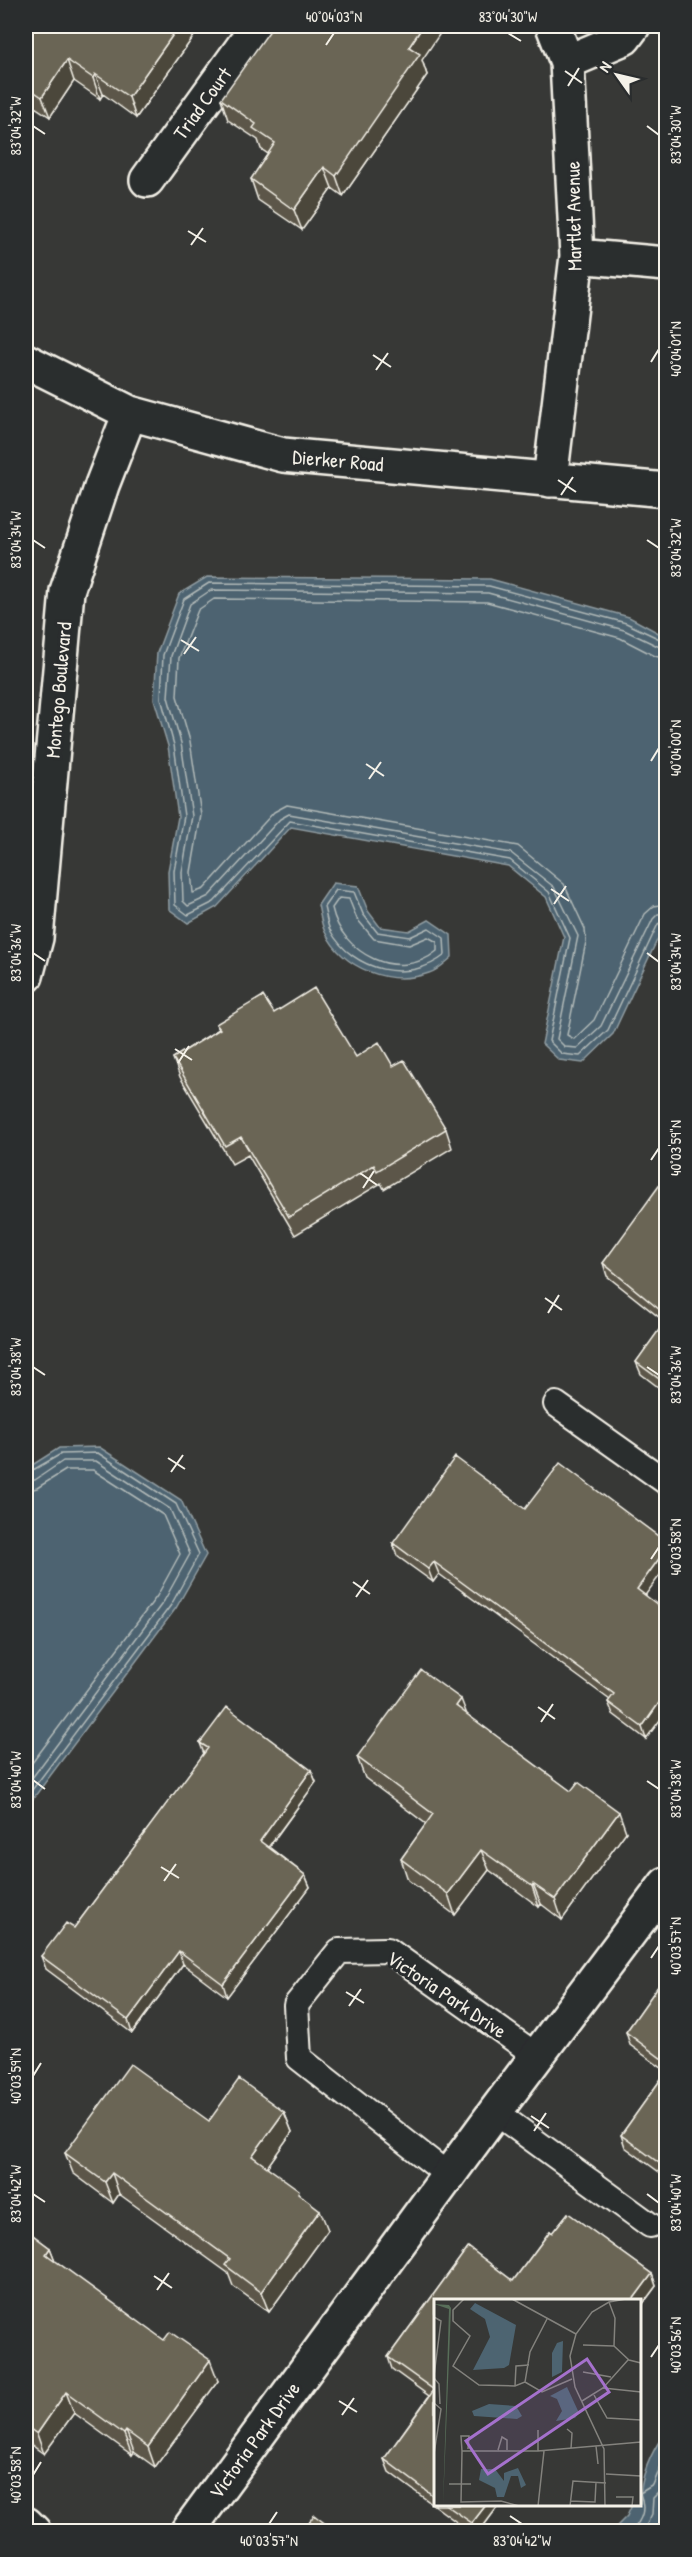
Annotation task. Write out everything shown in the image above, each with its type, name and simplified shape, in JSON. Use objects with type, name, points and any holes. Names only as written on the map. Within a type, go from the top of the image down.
[{"type":"street","name":"Triad Court","points":[[147,180],[258,26]]},
{"type":"street","name":"Martlet Avenue","points":[[550,480],[577,256],[567,62],[553,26]]},
{"type":"street","points":[[567,62],[624,38],[633,26]]},
{"type":"street","points":[[577,256],[666,264]]},
{"type":"street","name":"Dierker Road","points":[[26,361],[130,413],[283,455],[666,490]]},
{"type":"street","name":"Montego Boulevard","points":[[26,976],[36,938],[67,591],[102,485],[130,413]]},
{"type":"street","name":"Victoria Park Drive","points":[[187,2532],[448,2175],[666,1884]]},
{"type":"street","points":[[26,2524],[34,2532]]},
{"type":"lane","points":[[556,1404],[666,1482]]},
{"type":"lane","name":"Victoria Park Drive","points":[[448,2175],[299,2058],[296,2005],[339,1951],[388,1950],[537,2056]]},
{"type":"lane","points":[[495,2112],[650,2226]]},
{"type":"water","points":[[207,577],[490,579],[629,617],[666,637],[666,921],[613,1034],[583,1063],[559,1060],[542,1044],[564,937],[546,897],[508,866],[291,827],[217,907],[188,923],[169,909],[168,871],[178,817],[168,746],[154,699],[157,653],[179,594]]},
{"type":"water","points":[[333,883],[358,886],[368,911],[380,927],[409,931],[429,920],[451,935],[452,957],[435,970],[414,977],[384,976],[356,965],[333,945],[322,926],[318,905]]},
{"type":"water","points":[[99,1447],[181,1500],[206,1555],[176,1608],[26,1808],[26,1469],[59,1448]]},
{"type":"water","points":[[666,2431],[666,2531],[612,2531],[627,2516],[632,2506],[641,2506],[642,2484],[655,2448]]},
{"type":"building","points":[[29,26],[179,26],[129,97],[95,74],[93,78],[67,60],[42,97],[26,86],[26,31]]},
{"type":"building","points":[[273,26],[423,26],[409,47],[420,54],[336,176],[324,167],[294,210],[251,179],[275,143],[253,128],[256,124],[221,99]]},
{"type":"building","points":[[314,988],[356,1057],[379,1042],[393,1066],[404,1060],[446,1129],[377,1171],[374,1165],[289,1217],[241,1137],[225,1146],[173,1058],[220,1029],[216,1024],[263,996],[274,1013]]},
{"type":"building","points":[[664,1179],[666,1181],[666,1315],[603,1263]]},
{"type":"building","points":[[666,1320],[666,1384],[636,1362]]},
{"type":"building","points":[[455,1457],[525,1509],[560,1463],[666,1542],[666,1549],[637,1589],[666,1611],[666,1693],[642,1727],[608,1702],[614,1694],[434,1562],[428,1569],[393,1543]]},
{"type":"building","points":[[421,1670],[461,1699],[456,1706],[571,1791],[578,1782],[619,1812],[555,1899],[533,1884],[532,1886],[481,1850],[448,1894],[401,1859],[433,1814],[357,1757]]},
{"type":"building","points":[[227,1707],[311,1770],[260,1841],[305,1875],[223,1984],[179,1951],[128,2020],[41,1956],[66,1923],[74,1928],[208,1748],[200,1743]]},
{"type":"building","points":[[666,1975],[666,2062],[626,2032]]},
{"type":"building","points":[[130,2064],[209,2121],[239,2079],[284,2112],[252,2156],[299,2190],[298,2193],[320,2210],[261,2292],[225,2265],[230,2259],[112,2173],[105,2182],[65,2153]]},
{"type":"building","points":[[666,2072],[666,2168],[621,2135]]},
{"type":"building","points":[[568,2213],[652,2274],[633,2299],[434,2299],[434,2390],[388,2357],[468,2247],[513,2281],[550,2231],[552,2233]]},
{"type":"building","points":[[26,2230],[50,2248],[46,2254],[164,2340],[170,2332],[210,2360],[148,2447],[126,2431],[124,2434],[66,2392],[37,2434],[26,2426]]},
{"type":"building","points":[[434,2390],[434,2496],[384,2459]]},
{"type":"building","points":[[447,2506],[485,2506],[472,2523]]},
{"type":"building","points":[[314,2515],[336,2532],[302,2532]]}]
